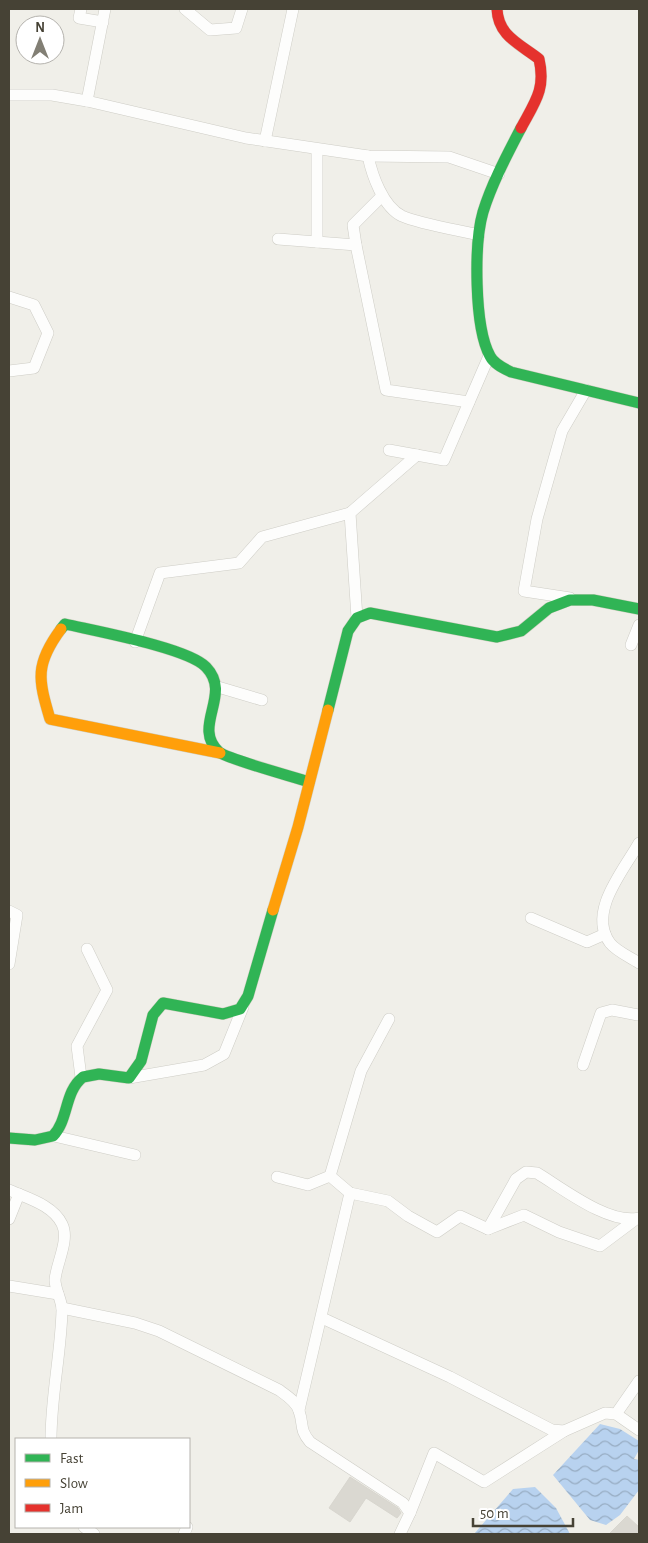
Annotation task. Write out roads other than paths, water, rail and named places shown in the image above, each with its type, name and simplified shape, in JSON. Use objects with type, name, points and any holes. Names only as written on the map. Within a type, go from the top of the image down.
[{"type":"street","points":[[81,9],[80,18],[102,22]]},
{"type":"street","points":[[87,101],[105,9]]},
{"type":"street","points":[[185,9],[210,30],[236,28],[242,9]]},
{"type":"street","points":[[265,141],[293,9]]},
{"type":"street","points":[[496,9],[497,24],[502,31],[539,59],[543,77],[540,92],[499,174],[483,213],[479,235],[479,304],[484,344],[489,356],[498,365],[511,372],[639,402]]},
{"type":"street","points":[[9,95],[52,95],[87,101],[265,141],[317,149],[368,156],[449,157],[499,174]]},
{"type":"street","points":[[317,149],[317,242]]},
{"type":"street","points":[[368,156],[372,173],[382,196],[401,216],[479,235]]},
{"type":"street","points":[[382,196],[353,225],[386,390],[469,402]]},
{"type":"street","points":[[278,239],[356,245]]},
{"type":"street","points":[[9,298],[34,305],[48,333],[34,368],[9,371]]},
{"type":"street","points":[[389,450],[444,460],[489,356]]},
{"type":"street","points":[[586,390],[562,431],[537,519],[524,591],[639,609]]},
{"type":"street","points":[[136,642],[160,573],[239,563],[262,537],[350,513],[417,455]]},
{"type":"street","points":[[350,513],[357,618]]},
{"type":"street","points":[[9,1138],[45,1140],[54,1136],[59,1130],[75,1084],[81,1077],[91,1074],[129,1078],[204,1065],[224,1054],[248,996],[298,827],[348,631],[357,618],[370,613],[505,637],[512,636],[526,628],[548,608],[563,601],[579,599]]},
{"type":"street","points":[[220,753],[211,745],[207,733],[218,687],[211,670],[201,662],[185,654],[65,624],[46,650],[40,685],[50,719],[220,753],[309,782]]},
{"type":"street","points":[[631,645],[639,625]]},
{"type":"street","points":[[218,687],[262,700]]},
{"type":"street","points":[[639,843],[604,908],[605,934],[611,944],[639,963]]},
{"type":"street","points":[[9,911],[17,915],[9,964]]},
{"type":"street","points":[[531,918],[587,942],[605,934]]},
{"type":"street","points":[[81,1077],[77,1046],[108,990],[87,949]]},
{"type":"street","points":[[129,1078],[141,1062],[153,1015],[163,1003],[177,1002],[206,1012],[227,1015],[241,1009],[248,996]]},
{"type":"street","points":[[583,1064],[601,1013],[612,1010],[639,1016]]},
{"type":"street","points":[[330,1176],[361,1071],[389,1019]]},
{"type":"street","points":[[54,1136],[135,1155]]},
{"type":"street","points":[[488,1228],[516,1179],[526,1172],[537,1173],[601,1212],[638,1218]]},
{"type":"street","points":[[278,1177],[308,1185],[330,1176]]},
{"type":"street","points":[[330,1176],[350,1193],[388,1201],[408,1216],[437,1232],[460,1216],[488,1228],[524,1215],[559,1232],[600,1246],[638,1218]]},
{"type":"street","points":[[9,1219],[14,1192],[55,1214],[63,1226],[64,1236],[55,1283],[62,1308],[51,1414],[51,1438]]},
{"type":"street","points":[[350,1193],[299,1410],[301,1428],[310,1442],[403,1503],[410,1513]]},
{"type":"street","points":[[9,1286],[58,1294]]},
{"type":"street","points":[[62,1308],[136,1323],[159,1331],[279,1390],[290,1398],[299,1410]]},
{"type":"street","points":[[322,1318],[450,1378],[552,1430],[564,1431]]},
{"type":"street","points":[[616,1414],[639,1381]]},
{"type":"street","points":[[400,1534],[434,1454],[484,1482],[564,1431],[605,1413],[616,1414],[639,1430]]},
{"type":"water","points":[[600,1424],[620,1429],[639,1441],[639,1450],[634,1459],[639,1460],[639,1490],[620,1515],[606,1525],[590,1520],[553,1475]]},
{"type":"water","points":[[535,1487],[556,1508],[570,1534],[474,1534],[513,1489]]}]
